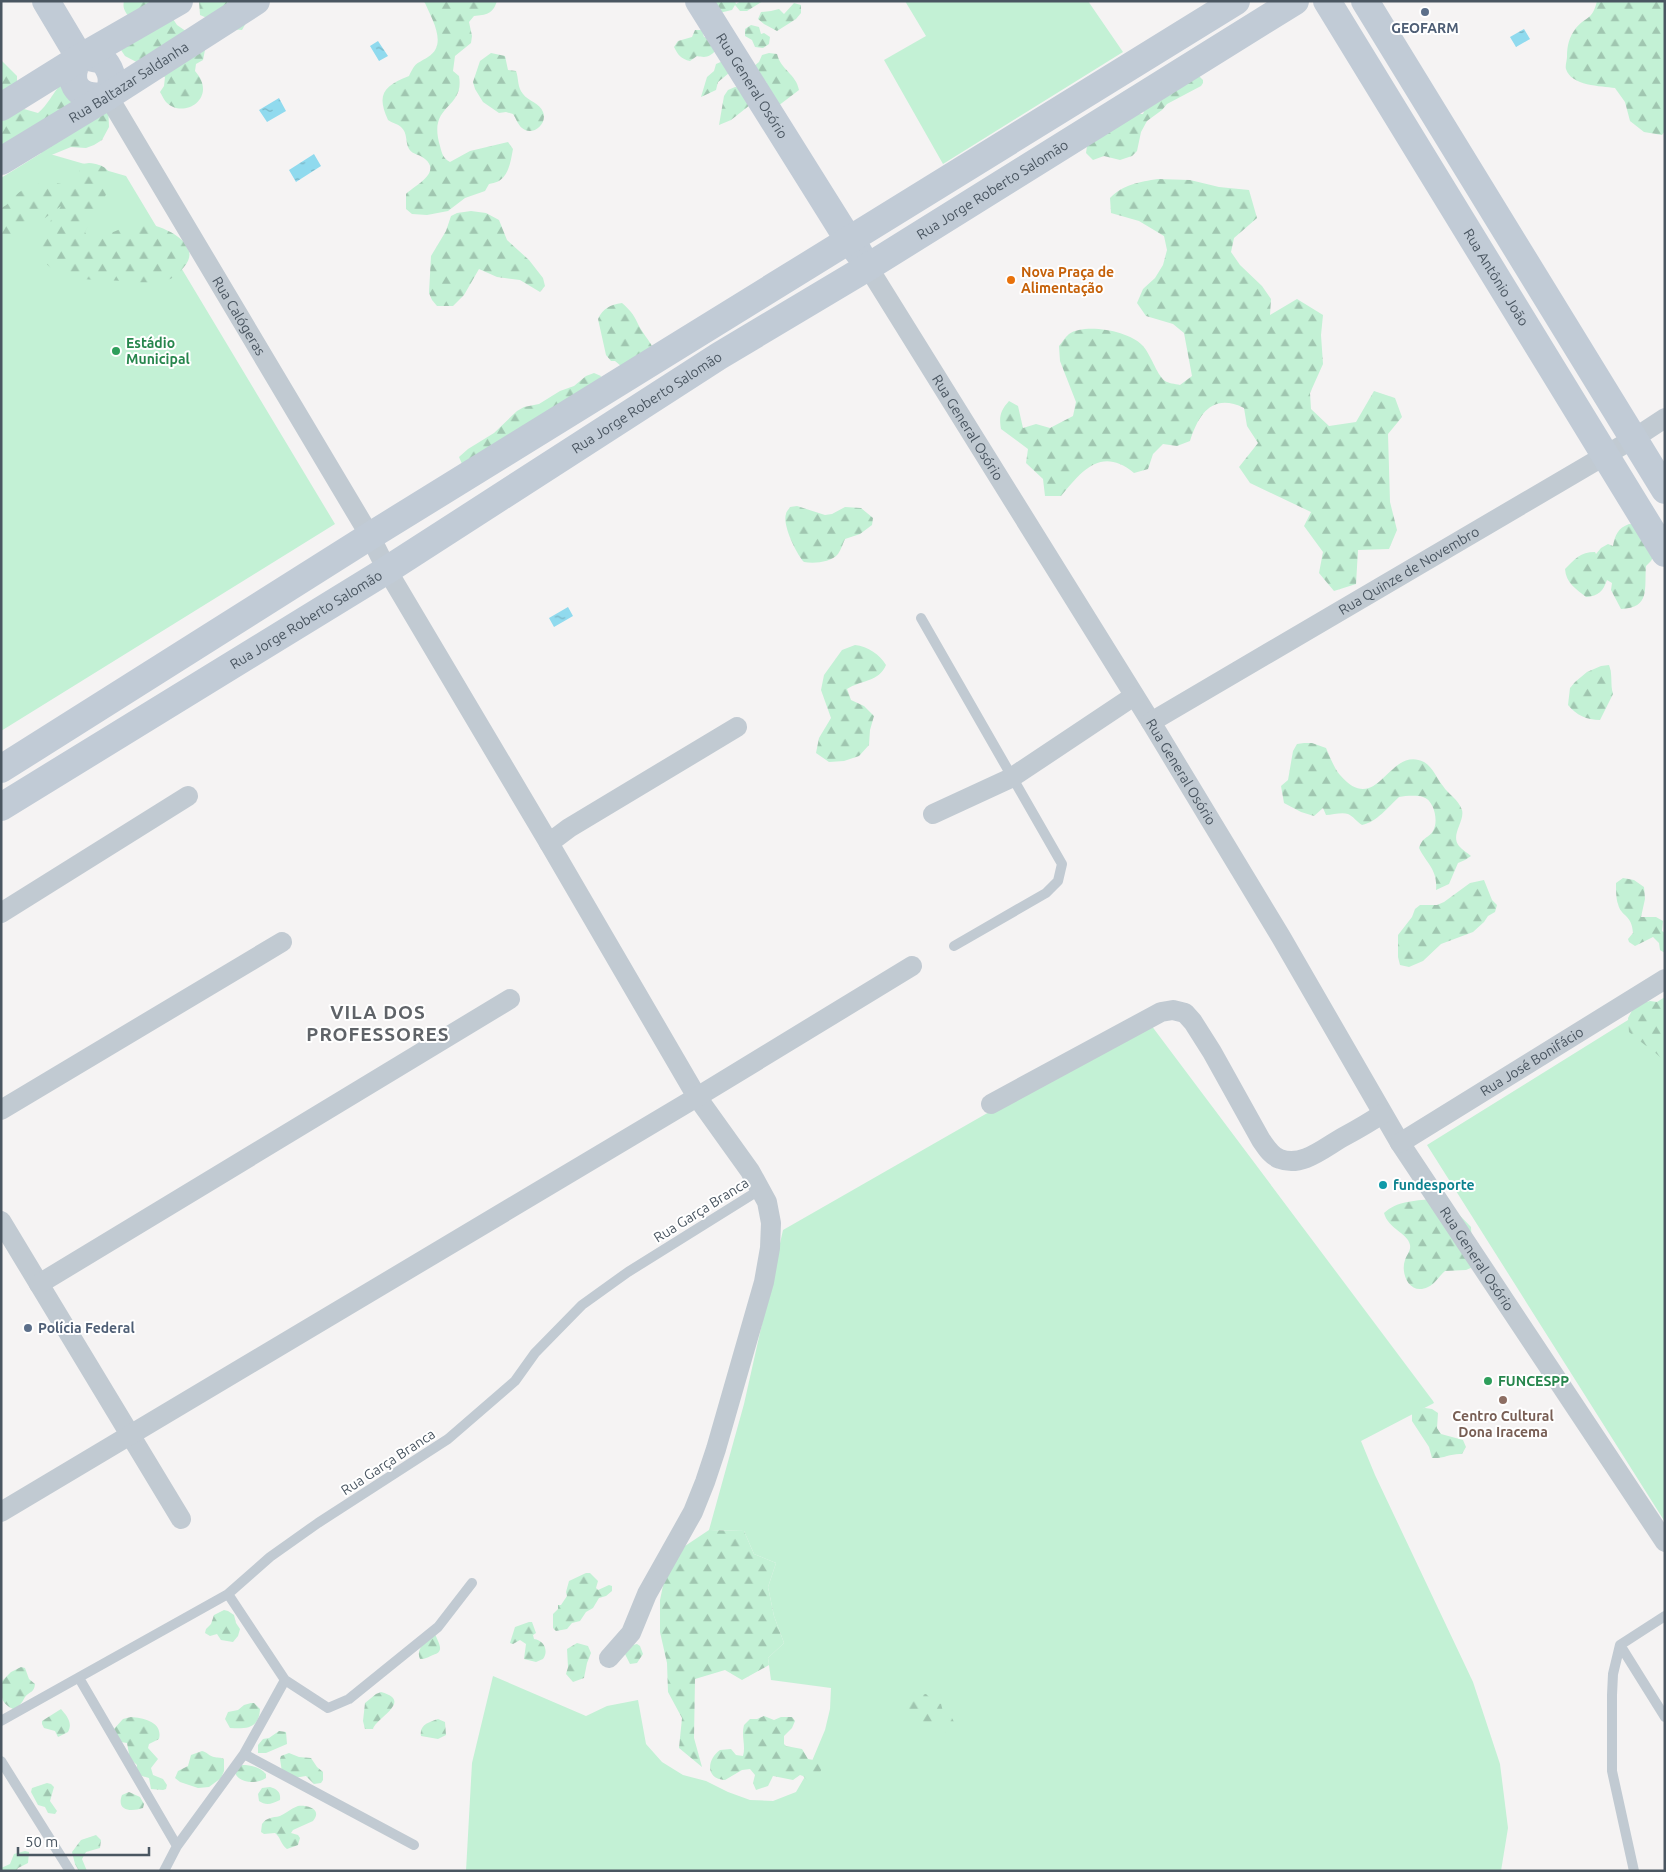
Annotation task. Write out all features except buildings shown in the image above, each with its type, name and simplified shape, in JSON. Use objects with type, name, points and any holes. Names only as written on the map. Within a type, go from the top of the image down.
[{"type":"main road","points":[[46,1],[80,58]]},
{"type":"main road","points":[[1,107],[80,58],[179,1]]},
{"type":"main road","name":"Rua Baltazar Saldanha","points":[[1,161],[108,96],[256,1]]},
{"type":"main road","name":"Rua General Osório","points":[[699,1],[848,239],[868,267]]},
{"type":"main road","points":[[1,769],[370,536],[1236,1]]},
{"type":"main road","name":"Rua Jorge Roberto Salomão","points":[[1,807],[387,570],[719,356],[868,267],[1294,1]]},
{"type":"main road","name":"Rua Antônio João","points":[[1327,1],[1665,552]]},
{"type":"main road","points":[[1365,1],[1665,490]]},
{"type":"main road","points":[[80,58],[72,71],[72,79],[76,87],[82,93],[90,96],[108,96]]},
{"type":"main road","points":[[1397,115],[1425,98]]},
{"type":"main road","points":[[704,331],[719,356]]},
{"type":"street","name":"Rua Calógeras","points":[[108,96],[370,536],[387,570],[697,1097],[761,1188],[767,1202],[772,1224],[764,1282],[716,1449],[693,1512],[658,1572],[631,1632],[608,1658]]},
{"type":"street","name":"Rua General Osório","points":[[868,267],[1151,722],[1281,937],[1400,1143],[1665,1542]]},
{"type":"street","name":"Rua Quinze de Novembro","points":[[1151,722],[1604,454],[1633,439],[1665,418]]},
{"type":"street","points":[[932,814],[1011,778],[1134,696]]},
{"type":"street","points":[[549,843],[569,828],[737,727]]},
{"type":"street","points":[[1,913],[188,796]]},
{"type":"street","points":[[1,1110],[282,942]]},
{"type":"street","points":[[1,1512],[697,1097],[912,966]]},
{"type":"street","name":"Rua José Bonifácio","points":[[1400,1143],[1665,979]]},
{"type":"street","points":[[39,1284],[510,999]]},
{"type":"street","points":[[991,1104],[1161,1012],[1173,1010],[1185,1013],[1193,1022],[1261,1140],[1270,1152],[1278,1158],[1286,1161],[1312,1156],[1382,1114]]},
{"type":"street","points":[[1,1221],[181,1519]]},
{"type":"lane","points":[[921,618],[1062,864],[1058,882],[1046,893],[954,946]]},
{"type":"lane","name":"Rua Garça Branca","points":[[1,1721],[228,1594],[270,1557],[318,1523],[448,1439],[514,1381],[535,1353],[582,1305],[628,1272],[761,1188]]},
{"type":"lane","points":[[228,1594],[285,1680],[328,1708],[349,1699],[438,1627],[472,1583]]},
{"type":"lane","points":[[1634,1871],[1612,1771],[1613,1674],[1620,1645],[1665,1616]]},
{"type":"lane","points":[[1620,1645],[1665,1717]]},
{"type":"lane","points":[[78,1678],[177,1846]]},
{"type":"lane","points":[[164,1871],[177,1846],[244,1754],[285,1680]]},
{"type":"lane","points":[[244,1754],[414,1844]]},
{"type":"lane","points":[[1,1761],[70,1871]]},
{"type":"green space","points":[[124,1],[180,1],[173,19],[177,25],[206,45],[203,60],[196,64],[195,71],[201,81],[203,90],[201,97],[196,103],[181,109],[173,107],[166,102],[160,92],[164,86],[165,77],[125,56],[121,50],[131,19],[124,9]]},
{"type":"green space","points":[[199,1],[237,1],[246,23],[242,30],[219,28],[200,15]]},
{"type":"green space","points":[[423,1],[497,1],[491,11],[474,16],[469,22],[472,36],[471,43],[455,56],[453,71],[459,76],[457,95],[438,122],[437,132],[442,154],[450,162],[470,151],[508,142],[513,149],[507,172],[500,180],[489,184],[485,191],[465,198],[448,211],[427,215],[412,214],[406,209],[406,194],[429,174],[429,164],[423,157],[409,149],[403,129],[388,120],[383,104],[383,97],[388,87],[409,76],[415,66],[434,52],[437,46],[437,32]]},
{"type":"green space","points":[[699,1],[735,1],[736,4],[741,1],[763,1],[747,11],[740,11],[735,5],[732,10],[710,15]]},
{"type":"green space","points":[[905,1],[1088,1],[1123,52],[943,164],[884,60],[926,36]]},
{"type":"green space","points":[[1597,1],[1665,1],[1665,131],[1662,135],[1644,132],[1630,121],[1625,102],[1615,88],[1580,82],[1569,75],[1566,69],[1568,45],[1572,35],[1576,28],[1591,15]]},
{"type":"green space","points":[[794,3],[801,5],[801,13],[796,19],[777,31],[758,19],[761,12],[779,9],[784,14]]},
{"type":"green space","points":[[751,25],[759,27],[761,34],[764,33],[770,37],[769,44],[763,48],[755,47],[752,40],[745,36],[745,29]]},
{"type":"green space","points":[[695,30],[702,30],[704,37],[710,38],[716,50],[710,56],[697,56],[690,61],[680,56],[674,47],[678,41],[692,37]]},
{"type":"green space","points":[[491,53],[505,56],[508,70],[516,71],[521,91],[537,104],[543,112],[543,121],[538,128],[530,131],[526,130],[521,127],[513,114],[499,113],[483,102],[473,82],[480,61]]},
{"type":"green space","points":[[769,53],[777,54],[782,64],[795,80],[799,90],[778,106],[768,98],[767,83],[753,67],[759,62],[762,55]]},
{"type":"green space","points":[[1,60],[17,76],[17,90],[1,96]]},
{"type":"green space","points":[[723,61],[729,73],[718,82],[716,90],[701,97],[707,77],[714,71],[716,64]]},
{"type":"green space","points":[[1198,75],[1203,80],[1201,86],[1167,104],[1147,121],[1141,132],[1137,151],[1132,156],[1120,160],[1104,156],[1093,160],[1086,153],[1087,146],[1133,111],[1143,114],[1146,106]]},
{"type":"green space","points":[[61,84],[108,105],[109,127],[102,140],[86,148],[71,147],[49,156],[34,151],[1,159],[1,115],[24,109],[38,113]]},
{"type":"green space","points":[[735,87],[742,88],[750,105],[731,120],[719,125],[724,96],[728,90]]},
{"type":"green space","name":"Estádio Municipal","points":[[43,152],[126,176],[335,524],[1,731],[1,178]]},
{"type":"green space","points":[[89,163],[102,166],[109,173],[110,181],[107,192],[85,232],[87,236],[110,233],[136,223],[149,224],[168,231],[178,236],[189,250],[189,258],[176,276],[164,281],[153,282],[101,280],[74,277],[62,274],[51,268],[43,260],[39,243],[43,232],[61,206],[45,218],[23,222],[12,241],[1,245],[1,208],[21,191],[39,184],[65,185],[69,197],[82,164]]},
{"type":"green space","points":[[1158,179],[1190,180],[1219,187],[1249,190],[1257,218],[1234,238],[1231,252],[1240,265],[1262,286],[1271,299],[1270,315],[1297,299],[1323,315],[1321,335],[1323,364],[1310,393],[1311,409],[1329,426],[1356,422],[1374,391],[1395,398],[1402,417],[1388,434],[1390,502],[1397,530],[1389,549],[1358,550],[1356,584],[1334,591],[1319,573],[1323,552],[1304,526],[1311,512],[1250,483],[1239,467],[1258,443],[1247,426],[1244,408],[1233,404],[1216,404],[1203,414],[1190,441],[1177,446],[1163,444],[1153,454],[1148,469],[1134,473],[1122,465],[1102,462],[1093,465],[1085,471],[1061,496],[1045,496],[1043,479],[1026,463],[1028,449],[1001,429],[1001,414],[1009,401],[1018,406],[1023,428],[1036,424],[1050,428],[1073,416],[1076,402],[1060,361],[1059,346],[1069,334],[1076,331],[1085,329],[1107,330],[1136,340],[1145,349],[1159,374],[1166,382],[1180,385],[1192,376],[1184,333],[1173,324],[1146,316],[1137,303],[1143,289],[1155,278],[1163,265],[1167,250],[1164,236],[1139,221],[1111,213],[1110,198],[1115,193],[1132,184]]},
{"type":"green space","points":[[471,211],[486,213],[499,220],[507,240],[529,260],[543,278],[545,286],[540,292],[520,280],[497,277],[479,269],[464,295],[453,306],[437,306],[429,293],[431,256],[446,231],[451,216]]},
{"type":"green space","points":[[622,303],[633,315],[654,352],[621,366],[615,361],[611,361],[606,355],[598,319],[607,308]]},
{"type":"green space","points":[[594,373],[601,376],[598,384],[462,464],[459,457],[468,449],[494,433],[517,411],[524,407],[539,404],[560,391],[574,386],[586,376]]},
{"type":"green space","points":[[797,506],[825,515],[832,514],[845,507],[861,508],[873,518],[872,525],[860,534],[845,539],[835,557],[827,561],[804,562],[791,540],[785,519],[790,507]]},
{"type":"green space","points":[[1629,524],[1645,525],[1658,548],[1646,566],[1645,589],[1642,601],[1631,608],[1621,609],[1611,590],[1612,583],[1607,580],[1600,592],[1586,597],[1569,582],[1565,569],[1582,555],[1590,552],[1595,552],[1596,554],[1608,544],[1613,546],[1618,532]]},
{"type":"green space","points":[[855,645],[873,652],[886,665],[879,675],[847,689],[851,700],[864,706],[874,716],[870,730],[869,745],[859,756],[844,761],[829,762],[816,753],[819,738],[831,718],[821,690],[824,675],[842,650]]},
{"type":"green space","points":[[1609,665],[1613,694],[1600,720],[1586,718],[1571,709],[1568,705],[1570,688],[1575,682],[1587,672]]},
{"type":"green space","points":[[1312,743],[1326,748],[1340,775],[1353,786],[1364,789],[1374,785],[1401,763],[1412,759],[1427,764],[1445,789],[1461,806],[1462,819],[1456,837],[1457,842],[1471,856],[1458,863],[1449,884],[1436,890],[1434,872],[1419,848],[1422,841],[1433,831],[1436,822],[1433,806],[1423,797],[1399,797],[1373,821],[1362,825],[1348,814],[1326,815],[1323,808],[1314,816],[1284,803],[1281,786],[1288,780],[1293,751],[1297,744]]},
{"type":"green space","points":[[1623,878],[1634,880],[1644,887],[1645,899],[1641,917],[1656,917],[1663,921],[1662,931],[1665,933],[1665,953],[1660,950],[1659,943],[1653,937],[1635,946],[1629,942],[1628,939],[1633,933],[1631,922],[1619,908],[1616,897],[1616,883]]},
{"type":"green space","points":[[1484,880],[1492,900],[1497,905],[1495,912],[1488,916],[1473,932],[1441,944],[1423,961],[1409,967],[1400,965],[1398,935],[1412,917],[1415,909],[1420,905],[1437,905],[1470,883]]},
{"type":"green space","points":[[1665,997],[1665,1522],[1427,1145]]},
{"type":"green space","points":[[1650,1001],[1665,1003],[1665,1062],[1629,1032],[1628,1018],[1635,1005]]},
{"type":"green space","points":[[1148,1021],[1434,1403],[1361,1441],[1375,1475],[1473,1682],[1500,1764],[1508,1828],[1501,1871],[466,1871],[472,1763],[493,1676],[586,1716],[607,1706],[638,1700],[646,1744],[662,1762],[683,1775],[706,1781],[750,1800],[773,1801],[796,1792],[807,1773],[825,1730],[830,1709],[831,1688],[771,1680],[768,1658],[784,1643],[774,1616],[768,1587],[776,1563],[754,1554],[744,1531],[709,1530],[744,1404],[783,1230]]},
{"type":"green space","points":[[1431,1199],[1447,1202],[1471,1227],[1473,1267],[1466,1270],[1445,1271],[1430,1286],[1416,1289],[1408,1282],[1404,1271],[1410,1245],[1406,1237],[1389,1223],[1384,1213],[1400,1204]]},
{"type":"green space","points":[[1418,1409],[1432,1409],[1438,1413],[1437,1428],[1441,1434],[1463,1440],[1466,1447],[1462,1454],[1432,1458],[1429,1447],[1412,1421],[1412,1413]]},
{"type":"green space","points":[[709,1530],[744,1531],[754,1554],[776,1563],[768,1587],[774,1616],[784,1643],[768,1658],[769,1665],[742,1680],[725,1670],[695,1679],[694,1738],[702,1767],[679,1748],[682,1718],[668,1692],[667,1663],[660,1632],[660,1600],[665,1576],[685,1546]]},
{"type":"green space","points":[[590,1573],[598,1581],[596,1588],[598,1590],[609,1585],[612,1586],[612,1591],[606,1596],[599,1598],[593,1608],[586,1612],[580,1621],[572,1623],[567,1629],[556,1631],[553,1628],[553,1614],[558,1609],[558,1605],[561,1605],[567,1596],[566,1592],[569,1581]]},
{"type":"green space","points":[[224,1610],[234,1615],[240,1629],[238,1636],[233,1642],[221,1640],[217,1634],[210,1636],[205,1633],[214,1615]]},
{"type":"green space","points":[[532,1622],[536,1633],[533,1635],[534,1639],[543,1644],[546,1653],[543,1659],[536,1662],[524,1659],[526,1644],[520,1640],[513,1644],[510,1643],[515,1627]]},
{"type":"green space","points":[[435,1634],[440,1647],[439,1652],[420,1659],[420,1648]]},
{"type":"green space","points":[[577,1643],[588,1646],[591,1653],[584,1678],[573,1682],[566,1674],[568,1667],[567,1649]]},
{"type":"green space","points":[[637,1644],[640,1646],[643,1654],[637,1663],[630,1664],[625,1654],[633,1645]]},
{"type":"green space","points":[[21,1667],[25,1668],[29,1679],[35,1684],[33,1690],[20,1705],[13,1709],[3,1701],[1,1682],[11,1672]]},
{"type":"green space","points":[[381,1692],[394,1700],[394,1705],[373,1729],[365,1729],[363,1721],[365,1703]]},
{"type":"green space","points":[[926,1694],[934,1702],[941,1704],[944,1715],[952,1718],[957,1728],[953,1735],[946,1733],[941,1724],[918,1722],[909,1717],[907,1707],[909,1697]]},
{"type":"green space","points":[[254,1703],[260,1709],[257,1721],[246,1728],[230,1728],[225,1719],[228,1712],[238,1710],[244,1705]]},
{"type":"green space","points":[[61,1709],[67,1717],[70,1726],[68,1732],[58,1737],[55,1731],[44,1728],[42,1721]]},
{"type":"green space","points":[[764,1716],[774,1720],[781,1717],[792,1717],[795,1721],[792,1728],[784,1736],[784,1744],[802,1749],[808,1759],[819,1761],[822,1768],[816,1782],[809,1782],[800,1775],[793,1780],[773,1776],[768,1786],[756,1790],[753,1783],[755,1775],[750,1769],[742,1770],[725,1780],[714,1776],[710,1768],[712,1758],[720,1750],[731,1749],[736,1755],[743,1756],[744,1725],[750,1719]]},
{"type":"green space","points":[[131,1717],[147,1720],[158,1729],[159,1739],[149,1744],[148,1748],[158,1759],[151,1768],[153,1775],[163,1779],[167,1785],[166,1789],[151,1789],[149,1778],[136,1772],[137,1765],[128,1757],[127,1743],[115,1741],[113,1730],[123,1719]]},
{"type":"green space","points":[[438,1719],[445,1722],[446,1735],[438,1739],[421,1736],[423,1727]]},
{"type":"green space","points":[[279,1731],[286,1732],[287,1744],[266,1753],[258,1753],[258,1745],[263,1739],[269,1738]]},
{"type":"green space","points":[[202,1751],[224,1759],[224,1771],[221,1778],[209,1787],[198,1788],[180,1782],[175,1778],[178,1771],[188,1766],[191,1755]]},
{"type":"green space","points":[[289,1753],[299,1757],[311,1758],[323,1772],[321,1783],[314,1784],[306,1776],[294,1778],[282,1772],[281,1756]]},
{"type":"green space","points":[[242,1765],[258,1768],[266,1774],[266,1778],[249,1782],[237,1777],[235,1773]]},
{"type":"green space","points":[[47,1783],[54,1787],[50,1801],[57,1811],[55,1814],[48,1813],[45,1807],[38,1805],[31,1792],[32,1788]]},
{"type":"green space","points":[[270,1787],[278,1791],[280,1800],[264,1804],[259,1801],[258,1794],[262,1788]]},
{"type":"green space","points":[[129,1792],[140,1797],[144,1804],[143,1808],[130,1810],[123,1807],[121,1804],[122,1795]]},
{"type":"green space","points":[[298,1806],[306,1806],[313,1809],[316,1817],[313,1821],[293,1830],[291,1833],[298,1835],[300,1838],[298,1845],[287,1849],[275,1833],[264,1834],[261,1832],[262,1824],[266,1820],[280,1816]]},
{"type":"green space","points":[[96,1835],[101,1840],[100,1848],[86,1852],[82,1859],[87,1871],[79,1871],[72,1852],[81,1840]]},
{"type":"green space","points":[[25,1851],[29,1852],[28,1863],[16,1871],[1,1871],[1,1868],[10,1864],[14,1854]]},
{"type":"water","points":[[1524,29],[1530,39],[1516,47],[1510,37]]},
{"type":"water","points":[[378,41],[388,56],[379,61],[370,46]]},
{"type":"water","points":[[279,98],[286,111],[267,122],[259,110]]},
{"type":"water","points":[[314,154],[321,166],[296,182],[289,170]]},
{"type":"water","points":[[568,607],[573,616],[554,627],[549,618]]},
{"type":"place","name":"GEOFARM","points":[[1425,12]]},
{"type":"place","name":"Nova Praça de Alimentação","points":[[1011,280]]},
{"type":"place","name":"Estádio Municipal","points":[[116,351]]},
{"type":"place","name":"fundesporte","points":[[1383,1185]]},
{"type":"place","name":"Polícia Federal","points":[[28,1328]]},
{"type":"place","name":"FUNCESPP","points":[[1488,1381]]},
{"type":"place","name":"Centro Cultural Dona Iracema","points":[[1503,1400]]},
{"type":"district","name":"VILA DOS PROFESSORES","points":[[378,1023]]}]
